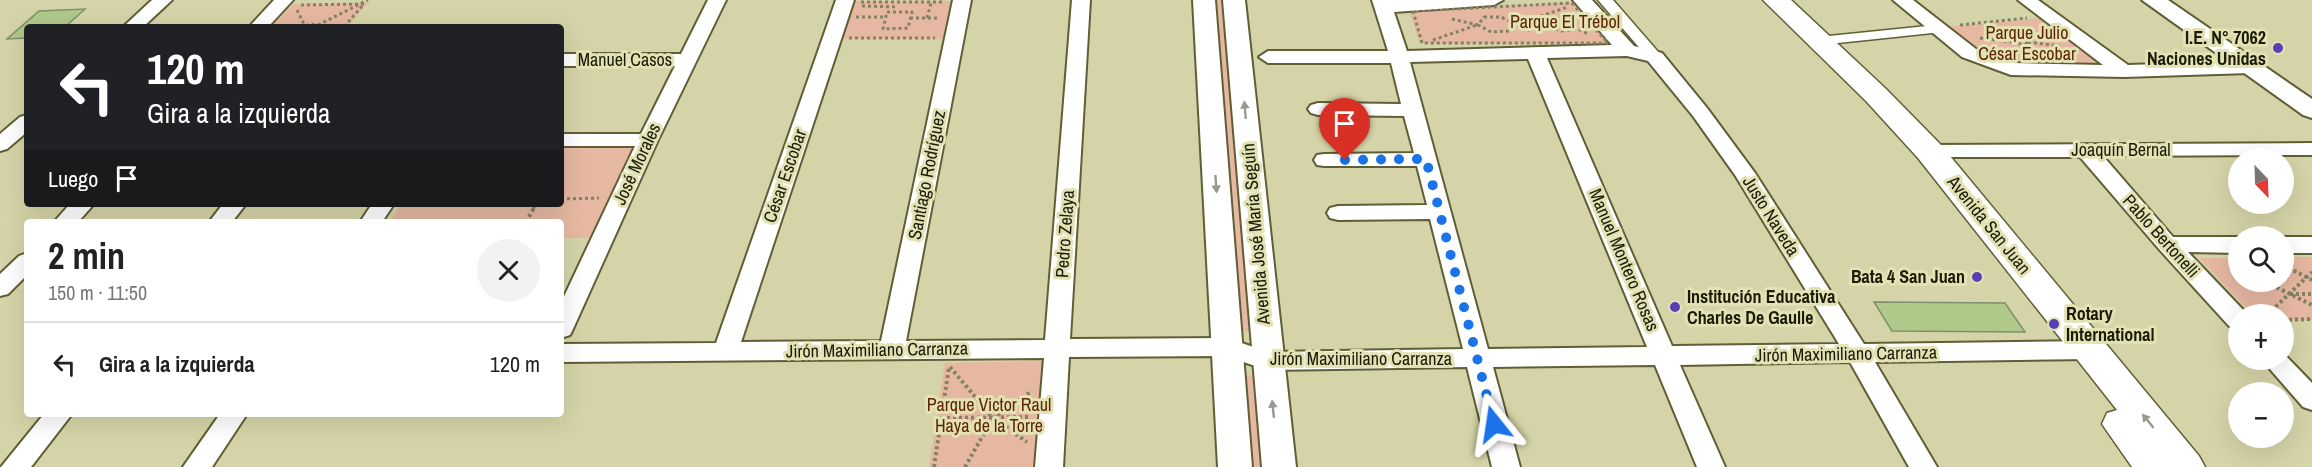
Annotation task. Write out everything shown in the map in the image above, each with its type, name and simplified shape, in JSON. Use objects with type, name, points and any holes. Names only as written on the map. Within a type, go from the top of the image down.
[{"type":"main road","name":"Avenida San Juan","points":[[1753,0],[1854,97],[1905,151],[2076,350],[2185,467]]},
{"type":"main road","name":"Avenida San Juan","points":[[1776,0],[1820,40],[1929,151],[2076,350],[2155,467]]},
{"type":"street","points":[[135,24],[163,0]]},
{"type":"street","name":"José Morales","points":[[564,322],[648,140],[717,0]]},
{"type":"street","name":"Pedro Zelaya","points":[[1049,467],[1081,0]]},
{"type":"street","name":"Avenida José María Seguín","points":[[1204,0],[1235,467]]},
{"type":"street","name":"Avenida José María Seguín","points":[[1234,0],[1279,467]]},
{"type":"street","points":[[1494,0],[1382,3],[1399,57],[1506,467]]},
{"type":"street","points":[[1605,0],[1655,57]]},
{"type":"street","points":[[1902,0],[1969,53],[1987,61],[2022,70],[2124,71],[2250,68]]},
{"type":"street","points":[[2027,0],[2124,71]]},
{"type":"street","points":[[2153,0],[2312,110]]},
{"type":"street","name":"Santiago Rodríguez","points":[[891,350],[956,1]]},
{"type":"street","points":[[1576,1],[1627,51]]},
{"type":"street","name":"César Escobar","points":[[725,352],[851,3]]},
{"type":"street","points":[[262,24],[289,6]]},
{"type":"street","points":[[1820,40],[1937,29]]},
{"type":"street","points":[[1268,57],[1399,57],[1627,51],[1655,57]]},
{"type":"street","name":"Manuel Montero Rosas","points":[[1535,53],[1711,467]]},
{"type":"street","name":"Justo Naveda","points":[[1655,57],[1744,173],[1858,354],[1923,467]]},
{"type":"street","name":"Manuel Casos","points":[[564,60],[688,60]]},
{"type":"street","points":[[1318,109],[1413,110]]},
{"type":"street","points":[[0,144],[24,124]]},
{"type":"street","points":[[564,140],[648,140]]},
{"type":"street","points":[[0,144],[24,143]]},
{"type":"street","name":"Joaquín Bernal","points":[[1929,151],[2312,149]]},
{"type":"street","name":"Pablo Bertonelli","points":[[2086,150],[2167,244],[2228,309]]},
{"type":"street","points":[[1324,160],[1426,159]]},
{"type":"street","points":[[68,219],[80,207]]},
{"type":"street","points":[[222,219],[232,207]]},
{"type":"street","points":[[1338,213],[1439,212]]},
{"type":"street","points":[[2167,244],[2228,245]]},
{"type":"street","points":[[2294,245],[2312,245]]},
{"type":"street","points":[[0,288],[24,264]]},
{"type":"street","name":"Jirón Maximiliano Carranza","points":[[564,353],[1227,347],[1268,361],[2076,350]]},
{"type":"street","points":[[2284,370],[2312,400]]},
{"type":"street","points":[[15,467],[57,417]]},
{"type":"street","points":[[197,467],[232,417]]},
{"type":"path","points":[[347,24],[368,0]]},
{"type":"path","points":[[886,17],[853,17],[851,3],[898,5],[956,1]]},
{"type":"path","points":[[1576,1],[1608,43],[1422,43],[1413,11],[1504,6],[1576,1]]},
{"type":"path","points":[[1529,20],[1538,14],[1560,14],[1576,1]]},
{"type":"path","points":[[927,18],[931,3]]},
{"type":"path","points":[[289,6],[364,4]]},
{"type":"path","points":[[323,24],[364,4]]},
{"type":"path","points":[[896,12],[898,5]]},
{"type":"path","points":[[289,6],[302,24]]},
{"type":"path","points":[[887,12],[896,12],[912,12],[908,28],[883,29],[887,12]]},
{"type":"path","points":[[1515,24],[1502,16],[1484,17],[1478,25],[1491,32],[1509,31],[1515,24],[1524,18],[1538,24],[1529,30],[1515,24]]},
{"type":"path","points":[[1961,30],[1953,26],[2049,16]]},
{"type":"path","points":[[910,18],[946,18]]},
{"type":"path","points":[[850,28],[846,38],[941,38]]},
{"type":"path","points":[[891,38],[894,29]]},
{"type":"path","points":[[1971,35],[1991,41],[2018,43]]},
{"type":"path","points":[[564,199],[608,198]]},
{"type":"path","points":[[2294,270],[2309,278]]},
{"type":"path","points":[[2279,304],[2309,278],[2312,272]]},
{"type":"path","points":[[2285,292],[2312,305]]},
{"type":"path","points":[[2289,294],[2312,294]]},
{"type":"path","points":[[2294,320],[2312,319]]},
{"type":"path","points":[[949,366],[960,365]]},
{"type":"path","points":[[949,366],[993,417],[1036,448]]},
{"type":"path","points":[[934,467],[949,366]]},
{"type":"path","points":[[966,467],[993,417],[1040,386]]},
{"type":"path","points":[[941,418],[1038,417]]},
{"type":"green space","points":[[1210,0],[1222,0],[1251,331],[1233,331]]},
{"type":"green space","points":[[856,1],[952,1],[943,39],[842,39]]},
{"type":"green space","name":"Parque El Trébol","points":[[1574,2],[1610,44],[1420,44],[1409,10]]},
{"type":"green space","points":[[368,3],[350,24],[274,24],[294,4]]},
{"type":"green space","name":"Parque Julio César Escobar","points":[[2041,18],[2103,66],[2021,68],[1993,62],[1943,27]]},
{"type":"green space","points":[[636,147],[590,238],[564,238],[564,219],[391,219],[400,207],[564,207],[564,148]]},
{"type":"green space","points":[[2294,257],[2312,257],[2312,320],[2294,321],[2294,304],[2243,304],[2231,292],[2294,292]]},
{"type":"green space","points":[[2199,258],[2228,258],[2228,289]]},
{"type":"green space","name":"Parque Victor Raul Haya de la Torre","points":[[1044,361],[1037,467],[929,467],[945,363]]},
{"type":"green space","points":[[1259,375],[1267,467],[1249,467],[1242,376]]},
{"type":"building","points":[[85,9],[68,24],[24,24],[39,11]]},
{"type":"building","points":[[24,24],[24,38],[7,39]]},
{"type":"building","points":[[1874,302],[2005,303],[2025,332],[1892,331]]},
{"type":"place","name":"I.E. N° 7062 Naciones Unidas","points":[[2278,48]]},
{"type":"place","name":"Bata 4 San Juan","points":[[1977,277]]},
{"type":"place","name":"Institución Educativa Charles De Gaulle","points":[[1675,307]]},
{"type":"place","name":"Rotary International","points":[[2054,324]]},
{"type":"route","points":[[1345,160],[1426,159],[1494,424]]}]
